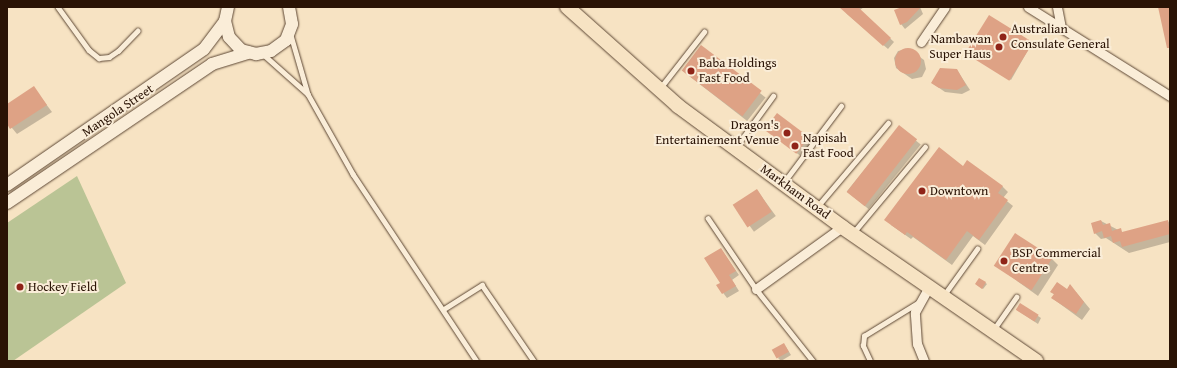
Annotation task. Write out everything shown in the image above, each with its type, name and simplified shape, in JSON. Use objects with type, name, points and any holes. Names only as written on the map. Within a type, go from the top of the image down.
[{"type":"main road","name":"Markham Road","points":[[567,7],[658,90],[847,231],[1036,361]]},
{"type":"main road","points":[[226,11],[232,41],[249,53],[262,54],[280,47],[290,32],[293,10]]},
{"type":"main road","name":"Mangola Street","points":[[7,185],[204,49],[226,11]]},
{"type":"main road","name":"Mangola Street","points":[[7,203],[212,64],[249,53]]},
{"type":"street","points":[[921,42],[945,7]]},
{"type":"street","points":[[1028,7],[1170,96]]},
{"type":"street","points":[[1057,7],[1061,27]]},
{"type":"street","points":[[756,289],[847,231]]},
{"type":"street","points":[[924,361],[918,348],[915,312],[929,287]]},
{"type":"lane","points":[[58,7],[89,50],[99,58],[109,58],[118,51],[137,31]]},
{"type":"lane","points":[[290,32],[308,94],[353,174],[444,309],[477,361]]},
{"type":"lane","points":[[658,90],[704,32]]},
{"type":"lane","points":[[262,54],[308,94]]},
{"type":"lane","points":[[735,148],[773,96]]},
{"type":"lane","points":[[783,183],[840,106]]},
{"type":"lane","points":[[816,208],[888,123]]},
{"type":"lane","points":[[847,231],[925,147]]},
{"type":"lane","points":[[708,218],[756,289],[813,361]]},
{"type":"lane","points":[[943,296],[977,249]]},
{"type":"lane","points":[[444,309],[482,285],[534,361]]},
{"type":"lane","points":[[993,331],[1016,297]]},
{"type":"lane","points":[[870,361],[863,346],[864,336],[920,301]]},
{"type":"green space","points":[[77,176],[126,283],[13,361],[7,361],[7,223]]},
{"type":"building","points":[[839,7],[858,7],[891,38],[883,46]]},
{"type":"building","points":[[902,7],[921,7],[907,22],[900,25],[894,10]]},
{"type":"building","points":[[1158,7],[1170,7],[1170,48],[1167,48]]},
{"type":"building","name":"Nambawan Super Haus","points":[[989,15],[1033,43],[1009,81],[965,53]]},
{"type":"building","points":[[701,45],[762,91],[742,116],[682,71]]},
{"type":"building","points":[[908,48],[918,51],[921,61],[918,71],[908,74],[898,71],[895,61],[898,51]]},
{"type":"building","points":[[940,68],[957,69],[966,85],[957,90],[939,88],[931,83]]},
{"type":"building","points":[[34,86],[47,105],[10,129],[7,124],[7,104]]},
{"type":"building","name":"Dragon's Entertainement Venue","points":[[777,113],[809,137],[796,154],[764,130]]},
{"type":"building","name":"Downtown","points":[[899,125],[917,139],[865,206],[847,192]]},
{"type":"building","points":[[939,147],[963,166],[967,160],[1003,186],[998,193],[1008,200],[979,240],[967,231],[946,260],[907,232],[905,235],[884,220]]},
{"type":"building","points":[[757,189],[772,212],[747,227],[733,205]]},
{"type":"building","points":[[1101,220],[1103,225],[1110,223],[1112,231],[1121,228],[1122,232],[1168,220],[1170,234],[1122,247],[1120,241],[1113,243],[1111,236],[1104,238],[1102,231],[1094,234],[1091,223]]},
{"type":"building","points":[[1015,233],[1053,258],[1031,290],[994,266]]},
{"type":"building","points":[[721,248],[736,271],[729,275],[736,286],[722,294],[716,285],[720,283],[704,258]]},
{"type":"building","points":[[979,278],[986,282],[982,289],[975,284]]},
{"type":"building","points":[[1057,282],[1067,289],[1070,284],[1084,302],[1076,314],[1051,298],[1054,294],[1050,292]]},
{"type":"building","points":[[1020,303],[1039,315],[1034,321],[1016,310]]},
{"type":"building","points":[[784,343],[789,352],[777,359],[772,350]]},
{"type":"place","name":"Australian Consulate General","points":[[1003,37]]},
{"type":"place","name":"Nambawan Super Haus","points":[[999,47]]},
{"type":"place","name":"Baba Holdings Fast Food","points":[[691,71]]},
{"type":"place","name":"Dragon's Entertainement Venue","points":[[787,133]]},
{"type":"place","name":"Napisah Fast Food","points":[[795,146]]},
{"type":"place","name":"Downtown","points":[[922,191]]},
{"type":"place","name":"BSP Commercial Centre","points":[[1004,261]]},
{"type":"place","name":"Hockey Field","points":[[20,287]]}]
